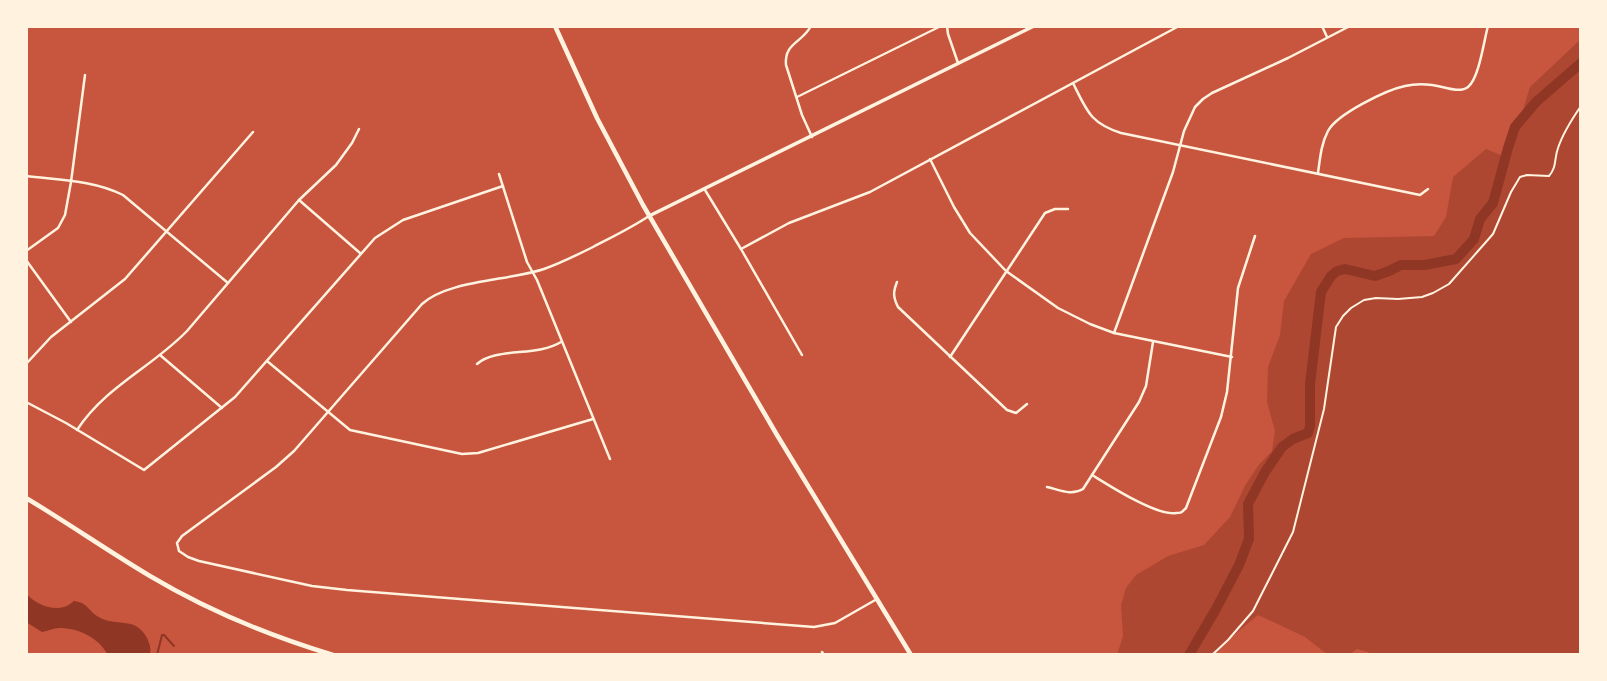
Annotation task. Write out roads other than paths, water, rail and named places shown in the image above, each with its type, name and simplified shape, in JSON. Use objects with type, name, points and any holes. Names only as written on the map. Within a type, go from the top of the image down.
[{"type":"main road","points":[[555,26],[606,135],[649,216],[776,435],[911,655]]},
{"type":"main road","points":[[26,498],[151,577],[194,600],[285,639],[333,655]]},
{"type":"street","points":[[811,26],[803,38],[792,45],[785,57],[796,97],[813,137]]},
{"type":"street","points":[[947,26],[958,64]]},
{"type":"street","points":[[877,599],[835,623],[807,626],[312,586],[199,561],[182,555],[177,546],[182,536],[285,460],[431,296],[451,288],[532,273],[568,259],[649,216],[1034,26]]},
{"type":"street","points":[[741,249],[789,223],[870,192],[1179,26]]},
{"type":"street","points":[[1322,26],[1328,37]]},
{"type":"street","points":[[1114,333],[1195,107],[1212,93],[1350,26]]},
{"type":"street","points":[[1317,174],[1327,132],[1343,115],[1404,86],[1433,85],[1462,89],[1469,87],[1476,76],[1488,26]]},
{"type":"street","points":[[26,251],[64,220],[85,75]]},
{"type":"street","points":[[1073,83],[1091,117],[1107,128],[1121,133],[1420,195],[1428,189]]},
{"type":"street","points":[[78,430],[106,395],[187,331],[299,200],[336,166],[359,129]]},
{"type":"street","points":[[26,364],[43,345],[125,279],[253,132]]},
{"type":"street","points":[[930,159],[970,233],[1006,271],[1058,308],[1114,333],[1232,357]]},
{"type":"street","points":[[499,174],[527,262],[537,280],[610,459]]},
{"type":"street","points":[[26,176],[104,187],[123,195],[228,283]]},
{"type":"street","points":[[26,402],[144,470],[240,392],[360,253],[383,232],[403,220],[503,186]]},
{"type":"street","points":[[705,190],[802,355]]},
{"type":"street","points":[[299,200],[360,253]]},
{"type":"street","points":[[950,357],[1045,213],[1055,209],[1068,209]]},
{"type":"street","points":[[1092,475],[1140,503],[1172,514],[1181,513],[1186,508],[1221,417],[1232,357],[1238,288],[1255,236]]},
{"type":"street","points":[[26,260],[71,322]]},
{"type":"street","points":[[897,282],[893,298],[898,307],[950,357],[1007,410],[1016,413],[1027,404]]},
{"type":"street","points":[[477,364],[488,357],[548,348],[561,342]]},
{"type":"street","points":[[1047,487],[1069,493],[1083,489],[1139,402],[1146,386],[1153,342]]},
{"type":"street","points":[[160,355],[222,408]]},
{"type":"street","points":[[267,361],[354,432],[471,454],[593,419]]},
{"type":"lane","points":[[796,97],[941,26]]},
{"type":"waterway","points":[[1189,655],[1239,565],[1249,539],[1248,504],[1265,472],[1282,447],[1308,433],[1310,384],[1321,292],[1331,276],[1345,269],[1375,276],[1401,265],[1425,265],[1456,259],[1474,239],[1480,219],[1493,203],[1515,127],[1536,102],[1581,63]]},
{"type":"waterway","points":[[157,655],[162,635],[174,646]]}]
